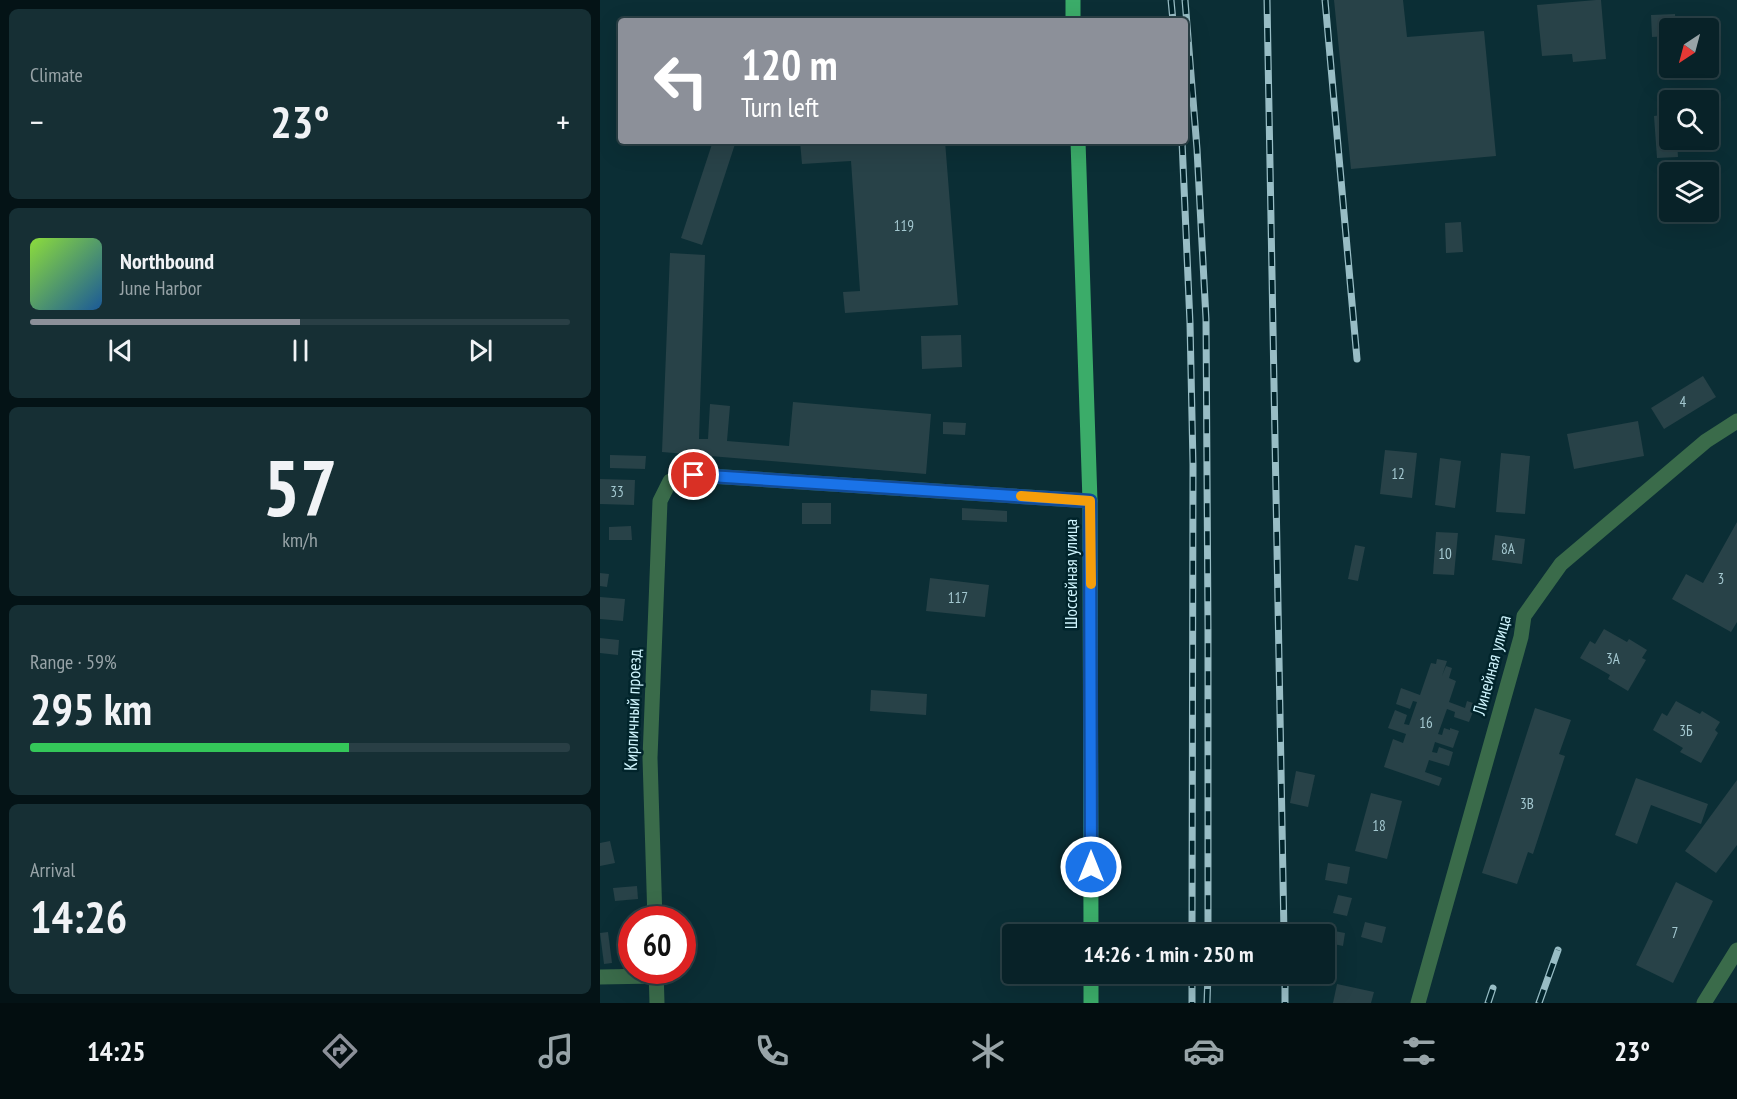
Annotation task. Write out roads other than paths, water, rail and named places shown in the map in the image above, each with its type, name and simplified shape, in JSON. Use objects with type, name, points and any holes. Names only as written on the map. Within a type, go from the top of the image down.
[{"type":"main road","points":[[1073,0],[1074,18]]},
{"type":"main road","name":"Шоссейная улица","points":[[1078,144],[1090,501],[1091,924]]},
{"type":"main road","points":[[1091,984],[1091,1003]]},
{"type":"street","name":"Линейная улица","points":[[1418,1003],[1521,637],[1524,616],[1561,564],[1706,441],[1737,421]]},
{"type":"street","name":"Кирпичный проезд","points":[[655,906],[650,758],[660,501],[670,481],[694,475],[1090,501]]},
{"type":"street","points":[[1704,1003],[1737,950]]},
{"type":"street","points":[[600,977],[618,976]]},
{"type":"street","points":[[656,984],[657,1003]]},
{"type":"railway","points":[[1171,0],[1173,18]]},
{"type":"railway","points":[[1185,0],[1186,18]]},
{"type":"railway","points":[[1267,0],[1284,924]]},
{"type":"railway","points":[[1325,0],[1357,359]]},
{"type":"railway","points":[[1188,37],[1197,149],[1206,319],[1208,924]]},
{"type":"railway","points":[[1182,144],[1190,323],[1193,465],[1192,924]]},
{"type":"railway","points":[[1539,1003],[1558,950]]},
{"type":"railway","points":[[1192,984],[1192,1003]]},
{"type":"railway","points":[[1207,1003],[1208,984]]},
{"type":"railway","points":[[1285,984],[1285,1003]]},
{"type":"railway","points":[[1488,1003],[1493,988]]}]
